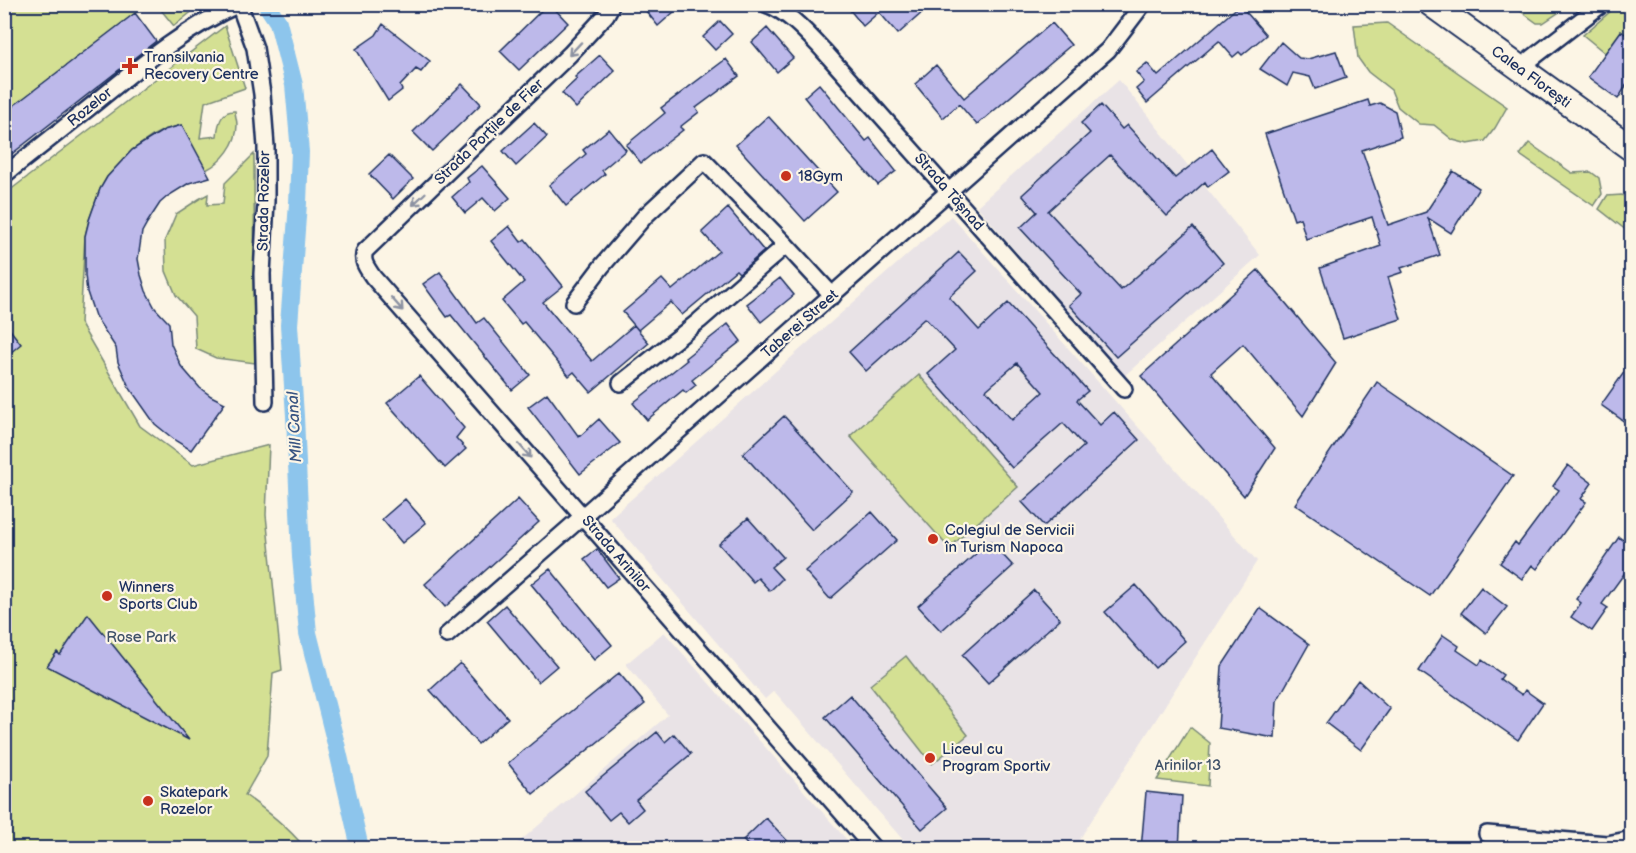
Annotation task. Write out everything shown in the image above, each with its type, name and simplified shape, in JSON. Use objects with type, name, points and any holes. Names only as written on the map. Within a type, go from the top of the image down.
[{"type":"main road","name":"Calea Florești","points":[[1431,4],[1632,149]]},
{"type":"street","name":"Rozelor","points":[[4,175],[140,65],[205,21],[239,4]]},
{"type":"street","name":"Strada Rozelor","points":[[239,4],[255,48],[262,94],[266,147],[262,274],[265,402]]},
{"type":"street","name":"Strada Porțile de Fier","points":[[363,257],[365,250],[570,54],[606,15],[612,4]]},
{"type":"street","name":"Strada Tășnad","points":[[766,4],[801,28],[823,50],[1124,389]]},
{"type":"street","name":"Taberei Street","points":[[447,635],[833,296],[1108,50],[1143,4]]},
{"type":"street","points":[[1503,56],[1522,66],[1602,4]]},
{"type":"street","points":[[574,303],[645,216],[704,161],[833,296]]},
{"type":"street","points":[[621,383],[699,321],[786,245]]},
{"type":"street","name":"Strada Arinilor","points":[[363,257],[373,277],[873,849]]},
{"type":"street","points":[[1487,834],[1607,844],[1632,839]]},
{"type":"shaded area","points":[[1119,80],[1260,255],[1123,377],[977,206]]},
{"type":"shaded area","name":"Colegiul de Servicii în Turism Napoca","points":[[951,216],[1257,561],[1074,848],[910,848],[774,691],[765,699],[610,518]]},
{"type":"shaded area","points":[[664,632],[854,848],[512,848],[668,715],[626,664]]},
{"type":"green space","points":[[5,5],[146,5],[5,113]]},
{"type":"green space","points":[[157,5],[200,5],[174,26]]},
{"type":"green space","points":[[1512,5],[1570,5],[1543,23],[1537,23]]},
{"type":"green space","points":[[1618,5],[1631,5],[1631,39],[1621,31],[1605,53],[1583,35]]},
{"type":"green space","points":[[1387,23],[1507,107],[1485,141],[1468,144],[1453,140],[1434,125],[1419,124],[1398,107],[1391,90],[1368,72],[1358,58],[1354,25]]},
{"type":"green space","name":"Rose Park","points":[[225,26],[245,88],[205,102],[200,138],[217,136],[223,115],[235,111],[236,132],[228,152],[206,170],[181,125],[154,135],[132,150],[107,177],[100,189],[85,236],[80,323],[140,426],[193,465],[269,445],[266,515],[282,670],[273,673],[267,756],[245,795],[284,826],[305,848],[5,848],[5,194]]},
{"type":"green space","points":[[1529,143],[1572,173],[1591,172],[1599,178],[1602,194],[1594,206],[1520,155]]},
{"type":"green space","points":[[254,154],[255,363],[216,358],[196,349],[194,316],[176,295],[166,271],[165,240],[176,214],[199,199],[208,194],[207,205],[223,204],[225,183]]},
{"type":"green space","points":[[1622,195],[1631,201],[1631,234],[1599,209],[1607,196]]},
{"type":"green space","points":[[919,375],[1018,487],[949,548],[850,436]]},
{"type":"green space","points":[[906,656],[968,735],[932,764],[870,685]]},
{"type":"green space","name":"Arinilor 13","points":[[1190,727],[1210,743],[1208,786],[1157,780]]},
{"type":"building","points":[[548,4],[568,23],[519,70],[500,51]]},
{"type":"building","points":[[654,4],[683,4],[658,26],[646,11]]},
{"type":"building","points":[[845,4],[932,4],[898,34],[879,12],[863,26]]},
{"type":"building","points":[[1240,5],[1266,35],[1242,55],[1239,52],[1233,57],[1219,41],[1147,103],[1136,89],[1144,82],[1136,72],[1147,63],[1158,76]]},
{"type":"building","points":[[135,13],[156,41],[4,160],[4,113]]},
{"type":"building","points":[[720,21],[732,34],[715,50],[703,37]]},
{"type":"building","points":[[1052,23],[1071,45],[977,125],[959,104],[943,118],[915,84],[936,65],[964,98]]},
{"type":"building","points":[[383,24],[430,61],[421,72],[416,69],[400,86],[402,90],[388,101],[356,49],[376,35]]},
{"type":"building","points":[[767,28],[793,58],[777,72],[752,42]]},
{"type":"building","points":[[1621,31],[1632,39],[1632,76],[1618,99],[1588,77]]},
{"type":"building","points":[[1281,42],[1299,58],[1308,59],[1336,51],[1346,78],[1315,89],[1310,77],[1293,73],[1287,86],[1260,69]]},
{"type":"building","points":[[600,55],[615,71],[576,108],[562,93],[577,79],[575,77]]},
{"type":"building","points":[[726,59],[739,76],[696,108],[699,112],[680,127],[683,130],[641,163],[626,145],[665,113],[661,108]]},
{"type":"building","points":[[462,84],[481,104],[432,151],[413,132]]},
{"type":"building","points":[[819,84],[866,141],[870,138],[896,171],[878,185],[804,97]]},
{"type":"building","points":[[1368,100],[1370,106],[1380,103],[1395,111],[1401,137],[1362,150],[1388,225],[1426,212],[1453,171],[1479,188],[1451,233],[1428,218],[1440,255],[1401,268],[1403,272],[1388,277],[1401,319],[1343,338],[1320,268],[1381,246],[1372,217],[1306,239],[1300,218],[1294,220],[1265,134]]},
{"type":"building","points":[[1101,105],[1122,129],[1127,125],[1175,178],[1212,149],[1229,171],[1208,187],[1205,182],[1167,216],[1110,155],[1048,211],[1121,290],[1193,227],[1223,263],[1116,357],[1069,305],[1081,294],[1020,228],[1037,212],[1022,195],[1090,133],[1081,123]]},
{"type":"building","points":[[768,116],[837,192],[805,221],[736,145]]},
{"type":"building","points":[[534,123],[547,137],[516,166],[503,151]]},
{"type":"building","points":[[182,125],[210,177],[189,183],[160,203],[142,232],[138,259],[146,291],[155,308],[169,323],[171,344],[181,366],[200,388],[225,403],[191,450],[155,424],[129,387],[118,362],[116,348],[95,316],[87,292],[85,275],[85,236],[100,189],[107,177],[132,150],[164,130]]},
{"type":"building","points":[[609,129],[626,150],[602,170],[605,174],[566,206],[549,185],[586,154],[583,150]]},
{"type":"building","points":[[389,155],[413,179],[393,199],[369,174]]},
{"type":"building","points":[[482,166],[510,198],[495,211],[483,198],[465,213],[452,197],[469,182],[467,178]]},
{"type":"building","points":[[728,208],[764,251],[739,273],[736,270],[682,315],[671,302],[638,330],[623,312],[662,279],[672,290],[719,251],[702,232]]},
{"type":"building","points":[[509,226],[521,242],[525,239],[563,286],[543,302],[592,361],[634,325],[649,343],[591,392],[574,372],[569,376],[524,322],[521,324],[502,301],[524,282],[491,241]]},
{"type":"building","points":[[959,252],[977,271],[949,297],[979,330],[1008,303],[1088,391],[1077,400],[1100,425],[1114,412],[1139,440],[1044,526],[1022,502],[1084,446],[1063,423],[1012,468],[928,374],[955,350],[925,318],[866,371],[849,352]],"holes":[[[1017,363],[1043,392],[1012,420],[986,390]]]},
{"type":"building","points":[[1258,270],[1336,363],[1303,416],[1243,344],[1211,373],[1275,448],[1244,496],[1141,376]]},
{"type":"building","points":[[440,272],[477,323],[484,318],[530,375],[512,390],[451,315],[447,317],[423,284]]},
{"type":"building","points":[[780,278],[794,295],[761,322],[747,304]]},
{"type":"building","points":[[4,322],[21,344],[4,358]]},
{"type":"building","points":[[728,324],[741,341],[692,380],[696,385],[686,393],[683,390],[647,420],[633,403]]},
{"type":"building","points":[[1632,361],[1632,427],[1601,405]]},
{"type":"building","points":[[419,376],[464,428],[456,438],[466,449],[445,468],[387,403]]},
{"type":"building","points":[[1377,382],[1513,476],[1430,596],[1295,504]]},
{"type":"building","points":[[547,393],[579,437],[599,419],[620,443],[580,474],[528,407]]},
{"type":"building","points":[[784,416],[853,492],[812,530],[743,454]]},
{"type":"building","points":[[1568,465],[1592,483],[1581,499],[1586,502],[1537,569],[1532,565],[1522,579],[1500,563],[1515,542],[1518,545],[1559,490],[1553,486]]},
{"type":"building","points":[[405,499],[426,523],[402,543],[382,519]]},
{"type":"building","points":[[518,499],[539,522],[445,607],[425,584]]},
{"type":"building","points":[[872,512],[897,540],[830,599],[805,571]]},
{"type":"building","points":[[748,518],[783,557],[771,567],[782,579],[770,591],[758,578],[753,582],[719,544]]},
{"type":"building","points":[[1632,528],[1632,563],[1602,604],[1608,608],[1592,631],[1571,617],[1581,603],[1576,599],[1619,537],[1623,540]]},
{"type":"building","points":[[990,541],[1013,566],[941,631],[918,606]]},
{"type":"building","points":[[597,549],[619,578],[606,587],[584,559]]},
{"type":"building","points":[[550,569],[612,645],[594,660],[531,584]]},
{"type":"building","points":[[1136,585],[1185,641],[1155,668],[1105,612]]},
{"type":"building","points":[[1481,587],[1507,607],[1486,633],[1461,613]]},
{"type":"building","points":[[1034,590],[1060,619],[988,683],[962,655]]},
{"type":"building","points":[[505,605],[557,666],[538,682],[487,621]]},
{"type":"building","points":[[1260,608],[1309,644],[1277,701],[1275,738],[1218,728],[1222,666]]},
{"type":"building","points":[[88,614],[189,740],[47,666],[57,652],[60,655]]},
{"type":"building","points":[[1443,635],[1459,646],[1457,650],[1479,665],[1482,660],[1503,675],[1500,679],[1522,695],[1525,690],[1543,703],[1518,740],[1419,671]]},
{"type":"building","points":[[460,663],[508,718],[478,744],[430,690]]},
{"type":"building","points":[[619,673],[645,704],[533,794],[508,763]]},
{"type":"building","points":[[1358,680],[1390,709],[1361,750],[1326,723]]},
{"type":"building","points":[[850,695],[947,808],[922,829],[825,717]]},
{"type":"building","points":[[657,732],[665,742],[674,734],[691,754],[636,800],[643,809],[628,822],[619,812],[609,820],[585,791]]},
{"type":"building","points":[[1146,792],[1182,796],[1179,849],[1141,849]]},
{"type":"building","points":[[766,818],[795,849],[751,849],[743,840]]},
{"type":"waterway","name":"Mill Canal","points":[[266,4],[278,22],[294,85],[300,152],[289,325],[301,557],[308,633],[360,848]]},
{"type":"place","name":"Transilvania Recovery Centre","points":[[130,66]]},
{"type":"place","name":"18Gym","points":[[786,176]]},
{"type":"place","name":"Colegiul de Servicii în Turism Napoca","points":[[933,539]]},
{"type":"place","name":"Winners Sports Club","points":[[107,596]]},
{"type":"place","name":"Liceul cu Program Sportiv","points":[[930,758]]},
{"type":"place","name":"Skatepark Rozelor","points":[[148,801]]}]
